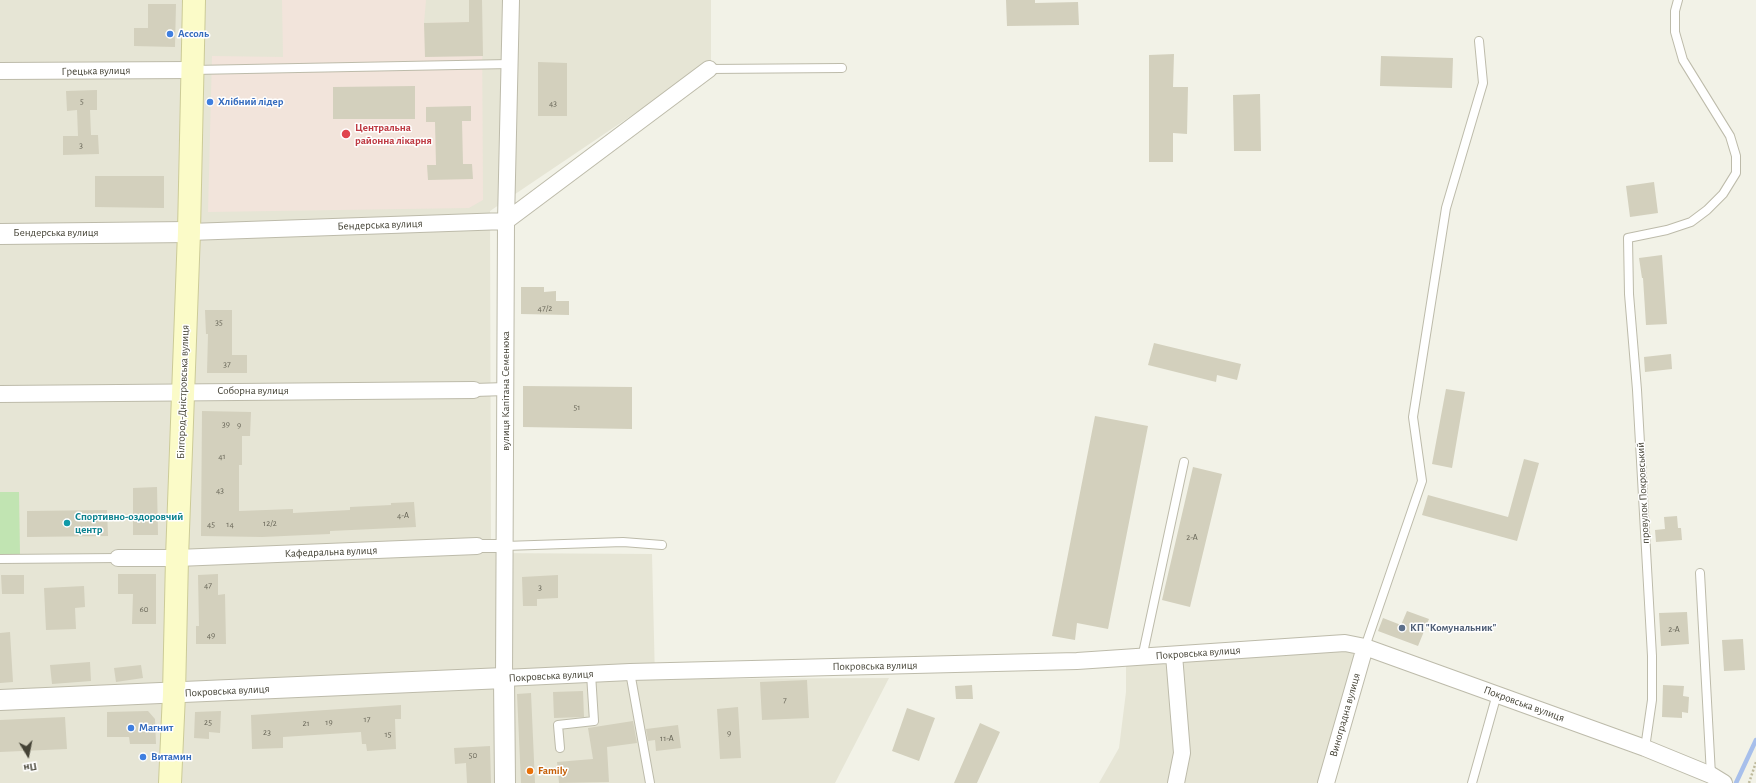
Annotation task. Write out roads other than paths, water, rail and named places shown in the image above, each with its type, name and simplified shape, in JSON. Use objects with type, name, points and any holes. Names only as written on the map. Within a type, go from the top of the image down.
[{"type":"main road","name":"Білгород-Дністровська вулиця","points":[[170,783],[189,232],[194,0]]},
{"type":"street","name":"вулиця Капітана Семенюка","points":[[505,783],[506,221],[511,0]]},
{"type":"street","points":[[506,221],[709,69]]},
{"type":"street","name":"Грецька вулиця","points":[[0,71],[192,70]]},
{"type":"street","name":"Бендерська вулиця","points":[[0,234],[189,232],[506,221]]},
{"type":"street","name":"Соборна вулиця","points":[[0,394],[506,389]]},
{"type":"street","name":"Кафедральна вулиця","points":[[118,558],[177,558],[505,546]]},
{"type":"street","name":"Покровська вулиця","points":[[0,700],[174,694],[630,672],[1077,661],[1142,658],[1345,643],[1365,647],[1645,748],[1717,779]]},
{"type":"street","name":"Виноградна вулиця","points":[[1326,783],[1365,647]]},
{"type":"street","points":[[1174,655],[1182,753],[1176,783]]},
{"type":"lane","name":"провулок Покровський","points":[[1645,748],[1652,700],[1652,656],[1637,390],[1629,294],[1628,238],[1667,230],[1691,222],[1707,210],[1723,194],[1736,173],[1736,156],[1730,136],[1683,60],[1675,32],[1675,11],[1678,0]]},
{"type":"lane","points":[[1365,647],[1422,481],[1413,417],[1446,208],[1483,84],[1479,41]]},
{"type":"lane","points":[[192,70],[510,64]]},
{"type":"lane","points":[[709,69],[842,68]]},
{"type":"lane","points":[[1142,658],[1184,462]]},
{"type":"lane","name":"Кафедральна вулиця","points":[[505,546],[623,542],[662,545]]},
{"type":"lane","name":"Кафедральна вулиця","points":[[0,559],[118,558]]},
{"type":"lane","points":[[1700,572],[1717,779]]},
{"type":"lane","points":[[630,672],[650,783]]},
{"type":"lane","points":[[560,748],[558,725],[594,721],[592,674]]},
{"type":"lane","points":[[1472,783],[1497,694]]},
{"type":"waterway","points":[[1736,783],[1756,740]]},
{"type":"place","name":"Ассоль","points":[[170,34]]},
{"type":"place","name":"Хлібний лідер","points":[[210,102]]},
{"type":"place","name":"Центральна районна лікарня","points":[[346,134]]},
{"type":"place","name":"Спортивно-оздоровчий центр","points":[[67,523]]},
{"type":"place","name":"КП \"Комунальник\"","points":[[1402,628]]},
{"type":"place","name":"Магнит","points":[[131,728]]},
{"type":"place","name":"Витамин","points":[[143,757]]},
{"type":"place","name":"Family","points":[[530,771]]}]
